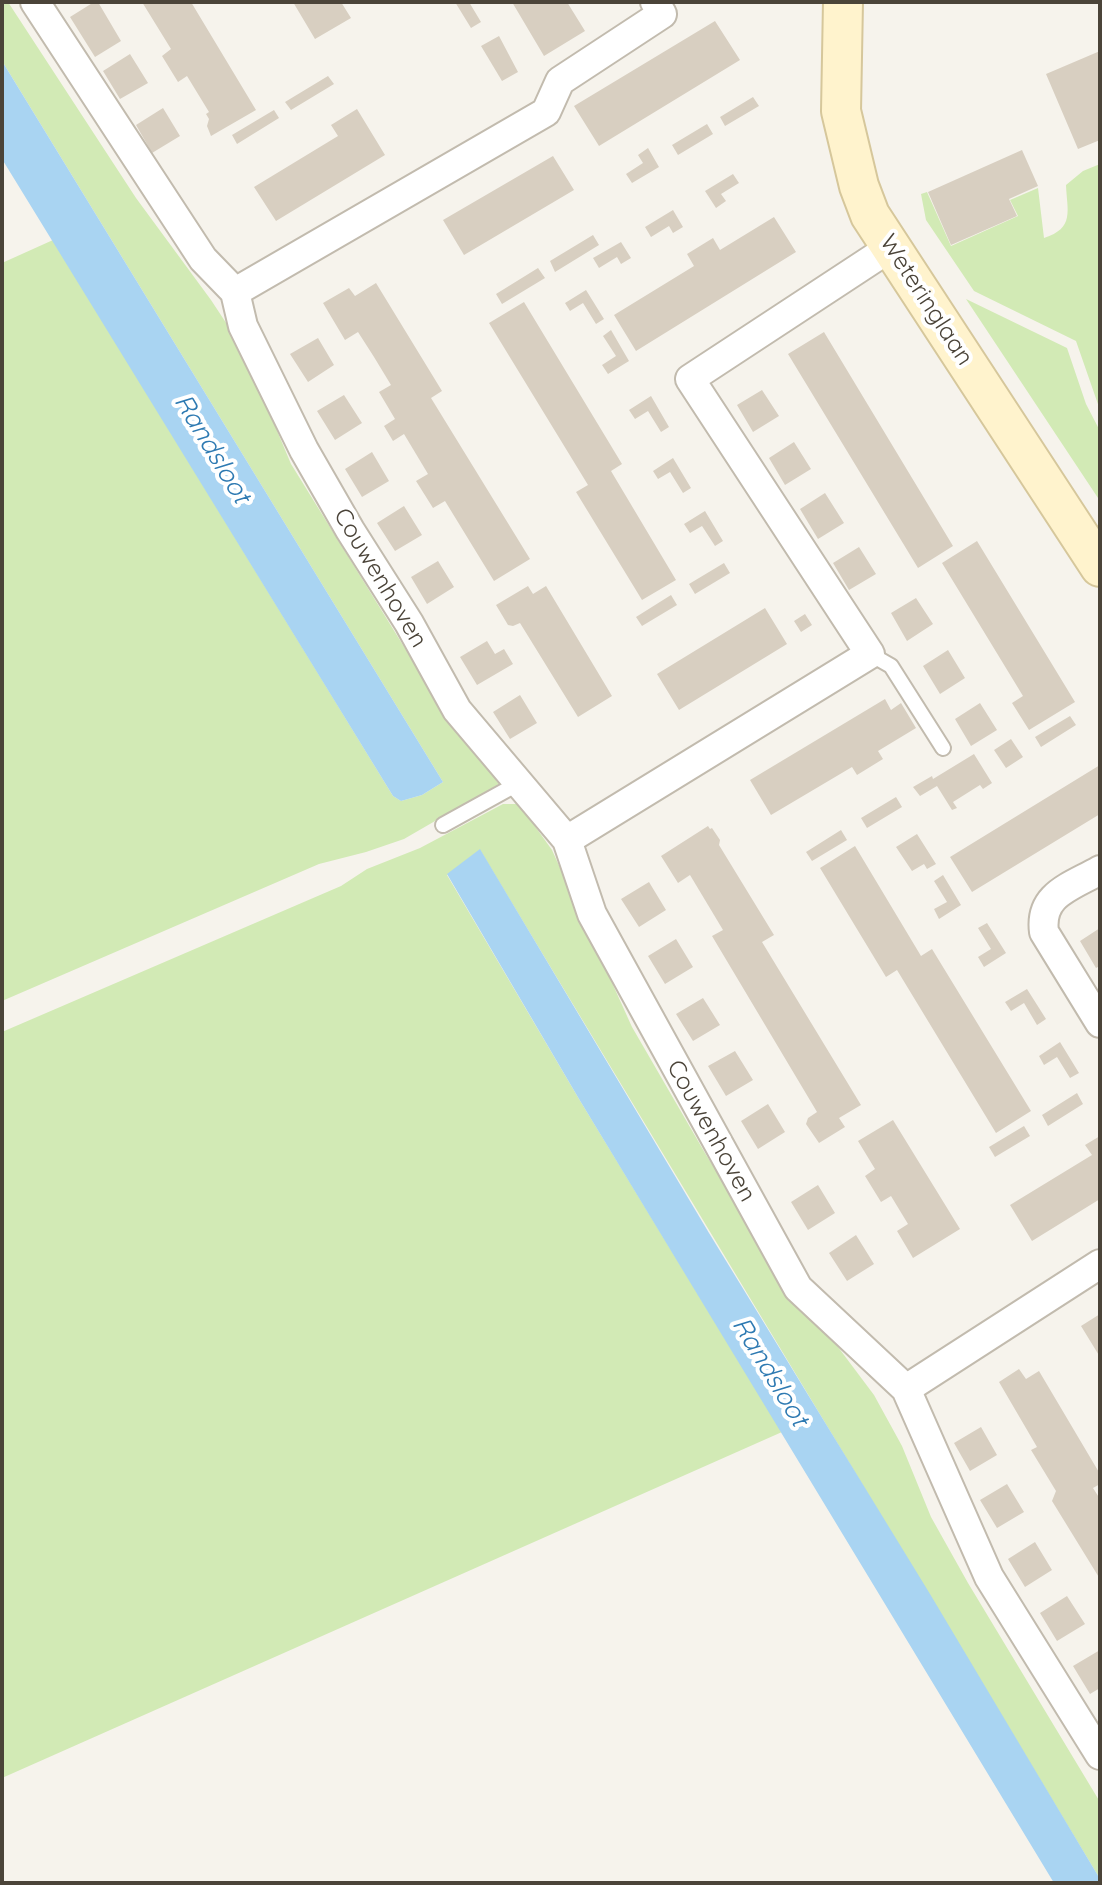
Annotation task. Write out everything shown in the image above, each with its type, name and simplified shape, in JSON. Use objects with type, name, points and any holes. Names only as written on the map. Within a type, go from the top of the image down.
[{"type":"street","name":"Couwenhoven","points":[[35,2],[203,259],[235,292],[243,326],[304,450],[409,623],[457,710],[567,840],[592,914],[798,1288],[906,1389],[989,1577],[1100,1755]]},
{"type":"street","name":"Weteringlaan","points":[[843,2],[841,111],[859,186],[870,215],[1100,567]]},
{"type":"street","points":[[235,292],[546,112],[560,81],[658,8]]},
{"type":"street","points":[[567,840],[870,654],[690,379],[891,247]]},
{"type":"street","points":[[1100,870],[1051,899],[1042,915],[1044,932],[1100,1023]]},
{"type":"street","points":[[906,1389],[1100,1264]]},
{"type":"lane","points":[[870,654],[891,666],[943,748]]},
{"type":"lane","points":[[443,825],[519,783]]},
{"type":"green space","points":[[2,2],[8,2],[136,198],[242,347],[291,464],[445,713],[499,784],[404,839],[319,864],[2,1001],[2,263],[53,240],[393,796],[401,801],[422,795],[443,782],[2,61]]},
{"type":"green space","points":[[1100,164],[1100,410],[1076,341],[974,291],[926,220],[921,194],[927,192],[951,246],[1018,216],[1010,200],[1038,188],[1044,238],[1065,224],[1068,211],[1066,185],[1083,171]]},
{"type":"green space","points":[[966,299],[1067,348],[1086,404],[1100,431],[1100,501]]},
{"type":"green space","points":[[503,804],[519,804],[552,850],[632,1027],[705,1153],[792,1294],[874,1395],[902,1446],[931,1517],[1100,1802],[1100,1879],[480,850],[447,875],[782,1432],[2,1778],[2,1032],[341,886],[367,869],[420,848]]},
{"type":"water","name":"Randsloot","points":[[2,61],[443,782],[422,795],[401,801],[393,796],[2,159]]},
{"type":"water","name":"Randsloot","points":[[480,849],[709,1233],[930,1594],[1100,1883],[1054,1883],[579,1099],[447,874]]},
{"type":"building","points":[[98,2],[121,41],[95,57],[70,17]]},
{"type":"building","points":[[142,2],[191,2],[256,110],[211,136],[206,114],[209,112],[187,76],[178,82],[162,56],[171,49]]},
{"type":"building","points":[[293,2],[341,2],[351,18],[315,39]]},
{"type":"building","points":[[455,2],[469,2],[481,22],[471,28]]},
{"type":"building","points":[[512,2],[567,2],[585,31],[544,56]]},
{"type":"building","points":[[715,21],[740,60],[599,146],[574,106]]},
{"type":"building","points":[[499,36],[518,72],[502,81],[481,46]]},
{"type":"building","points":[[1100,51],[1100,140],[1078,149],[1046,74]]},
{"type":"building","points":[[130,54],[148,83],[120,99],[103,71]]},
{"type":"building","points":[[328,76],[334,84],[291,110],[285,102]]},
{"type":"building","points":[[753,97],[759,106],[725,126],[720,117]]},
{"type":"building","points":[[163,108],[180,136],[152,153],[136,125]]},
{"type":"building","points":[[357,109],[385,155],[276,221],[254,187],[338,136],[331,125]]},
{"type":"building","points":[[274,110],[279,118],[237,144],[232,135]]},
{"type":"building","points":[[707,124],[713,134],[678,155],[672,145]]},
{"type":"building","points":[[648,148],[659,167],[632,183],[626,174],[643,163],[638,155]]},
{"type":"building","points":[[1022,150],[1038,186],[1009,199],[1017,216],[951,245],[928,192]]},
{"type":"building","points":[[553,156],[574,190],[464,255],[443,220]]},
{"type":"building","points":[[733,174],[739,183],[721,194],[726,201],[716,208],[705,191]]},
{"type":"building","points":[[673,210],[683,227],[673,233],[669,226],[651,237],[645,227]]},
{"type":"building","points":[[774,217],[796,252],[636,351],[614,315],[694,266],[687,254],[713,238],[720,250]]},
{"type":"building","points":[[593,235],[599,245],[555,272],[550,261]]},
{"type":"building","points":[[621,242],[631,258],[621,264],[617,257],[599,268],[593,258]]},
{"type":"building","points":[[538,268],[545,278],[502,304],[496,294]]},
{"type":"building","points":[[376,283],[442,391],[431,398],[530,559],[494,581],[445,501],[433,508],[416,481],[428,474],[404,434],[393,441],[384,426],[395,419],[379,392],[391,385],[374,357],[358,332],[345,340],[323,303],[349,288],[355,296]]},
{"type":"building","points":[[586,290],[604,319],[596,324],[583,303],[570,311],[565,303]]},
{"type":"building","points":[[524,302],[622,464],[611,471],[676,580],[642,600],[576,492],[588,485],[489,323]]},
{"type":"building","points":[[611,330],[629,361],[608,374],[602,365],[616,356],[603,336]]},
{"type":"building","points":[[824,332],[953,546],[918,568],[788,354]]},
{"type":"building","points":[[318,338],[334,365],[308,382],[290,354]]},
{"type":"building","points":[[762,390],[779,416],[753,432],[737,405]]},
{"type":"building","points":[[344,395],[362,423],[335,440],[317,411]]},
{"type":"building","points":[[651,396],[669,427],[661,432],[648,411],[635,419],[629,410]]},
{"type":"building","points":[[794,442],[811,469],[785,485],[769,458]]},
{"type":"building","points":[[372,452],[389,481],[362,497],[345,469]]},
{"type":"building","points":[[673,458],[691,488],[683,493],[670,472],[658,479],[653,471]]},
{"type":"building","points":[[825,493],[844,523],[818,539],[800,509]]},
{"type":"building","points":[[404,506],[422,535],[395,551],[377,523]]},
{"type":"building","points":[[705,511],[723,541],[715,546],[702,526],[690,533],[684,524]]},
{"type":"building","points":[[977,541],[1075,702],[1029,730],[1012,703],[1023,696],[942,563]]},
{"type":"building","points":[[859,547],[876,574],[849,590],[833,563]]},
{"type":"building","points":[[438,561],[454,587],[427,604],[411,577]]},
{"type":"building","points":[[724,563],[730,573],[695,594],[689,584]]},
{"type":"building","points":[[528,586],[533,594],[546,586],[612,696],[578,717],[520,623],[508,625],[496,605]]},
{"type":"building","points":[[671,595],[677,605],[642,626],[636,617]]},
{"type":"building","points":[[916,598],[933,624],[907,641],[891,613]]},
{"type":"building","points":[[765,608],[787,644],[679,710],[657,674]]},
{"type":"building","points":[[805,614],[812,625],[801,632],[794,621]]},
{"type":"building","points":[[487,641],[495,654],[504,649],[513,664],[477,685],[460,657]]},
{"type":"building","points":[[948,650],[965,678],[940,694],[923,666]]},
{"type":"building","points":[[520,695],[537,723],[510,739],[493,712]]},
{"type":"building","points":[[885,699],[891,710],[901,703],[916,728],[878,751],[883,759],[857,775],[852,767],[771,815],[750,780]]},
{"type":"building","points":[[980,703],[997,730],[971,746],[955,719]]},
{"type":"building","points":[[1070,716],[1076,725],[1041,747],[1035,737]]},
{"type":"building","points":[[1011,739],[1023,757],[1006,768],[994,750]]},
{"type":"building","points":[[974,754],[992,783],[983,789],[980,785],[953,802],[957,808],[952,810],[937,786],[920,796],[913,787],[932,776],[933,779]]},
{"type":"building","points":[[1100,765],[1100,814],[972,892],[950,857]]},
{"type":"building","points":[[896,797],[902,807],[867,828],[861,818]]},
{"type":"building","points":[[708,826],[720,840],[719,845],[774,935],[762,942],[861,1105],[839,1118],[845,1127],[819,1143],[806,1124],[808,1118],[817,1112],[712,936],[723,930],[690,875],[678,883],[661,856]]},
{"type":"building","points":[[841,830],[847,840],[812,861],[806,852]]},
{"type":"building","points":[[917,834],[936,864],[927,869],[924,864],[912,871],[896,847]]},
{"type":"building","points":[[855,846],[921,956],[932,949],[1031,1111],[996,1133],[897,970],[886,977],[820,868]]},
{"type":"building","points":[[943,875],[961,905],[939,919],[934,909],[947,902],[934,881]]},
{"type":"building","points":[[649,882],[666,910],[639,927],[621,899]]},
{"type":"building","points":[[987,923],[1006,953],[984,967],[978,957],[991,949],[978,928]]},
{"type":"building","points":[[1100,928],[1100,966],[1096,968],[1080,941]]},
{"type":"building","points":[[676,939],[693,967],[665,984],[648,956]]},
{"type":"building","points":[[1027,989],[1046,1019],[1037,1025],[1024,1003],[1011,1011],[1005,1002]]},
{"type":"building","points":[[703,998],[720,1025],[693,1041],[676,1014]]},
{"type":"building","points":[[1060,1042],[1079,1073],[1070,1078],[1057,1057],[1044,1065],[1039,1056]]},
{"type":"building","points":[[735,1051],[753,1080],[726,1096],[708,1066]]},
{"type":"building","points":[[1077,1093],[1083,1104],[1048,1126],[1042,1115]]},
{"type":"building","points":[[768,1104],[785,1132],[758,1149],[741,1121]]},
{"type":"building","points":[[893,1120],[960,1229],[913,1258],[897,1231],[908,1224],[891,1196],[881,1202],[865,1176],[875,1169],[858,1141]]},
{"type":"building","points":[[1024,1126],[1030,1136],[995,1157],[989,1147]]},
{"type":"building","points":[[1100,1136],[1100,1199],[1032,1241],[1010,1205],[1092,1155],[1085,1145]]},
{"type":"building","points":[[818,1185],[835,1213],[808,1230],[791,1202]]},
{"type":"building","points":[[856,1235],[874,1264],[847,1281],[829,1253]]},
{"type":"building","points":[[1100,1314],[1100,1357],[1081,1326]]},
{"type":"building","points":[[1019,1369],[1026,1379],[1039,1371],[1100,1474],[1100,1484],[1093,1488],[1100,1499],[1100,1579],[1052,1501],[1056,1491],[1031,1450],[1037,1447],[999,1382]]},
{"type":"building","points":[[981,1427],[997,1455],[970,1471],[954,1443]]},
{"type":"building","points":[[1007,1484],[1024,1512],[997,1528],[980,1500]]},
{"type":"building","points":[[1035,1542],[1052,1570],[1025,1587],[1008,1559]]},
{"type":"building","points":[[1067,1596],[1085,1624],[1057,1641],[1040,1613]]},
{"type":"building","points":[[1100,1650],[1100,1688],[1090,1694],[1073,1666]]}]
